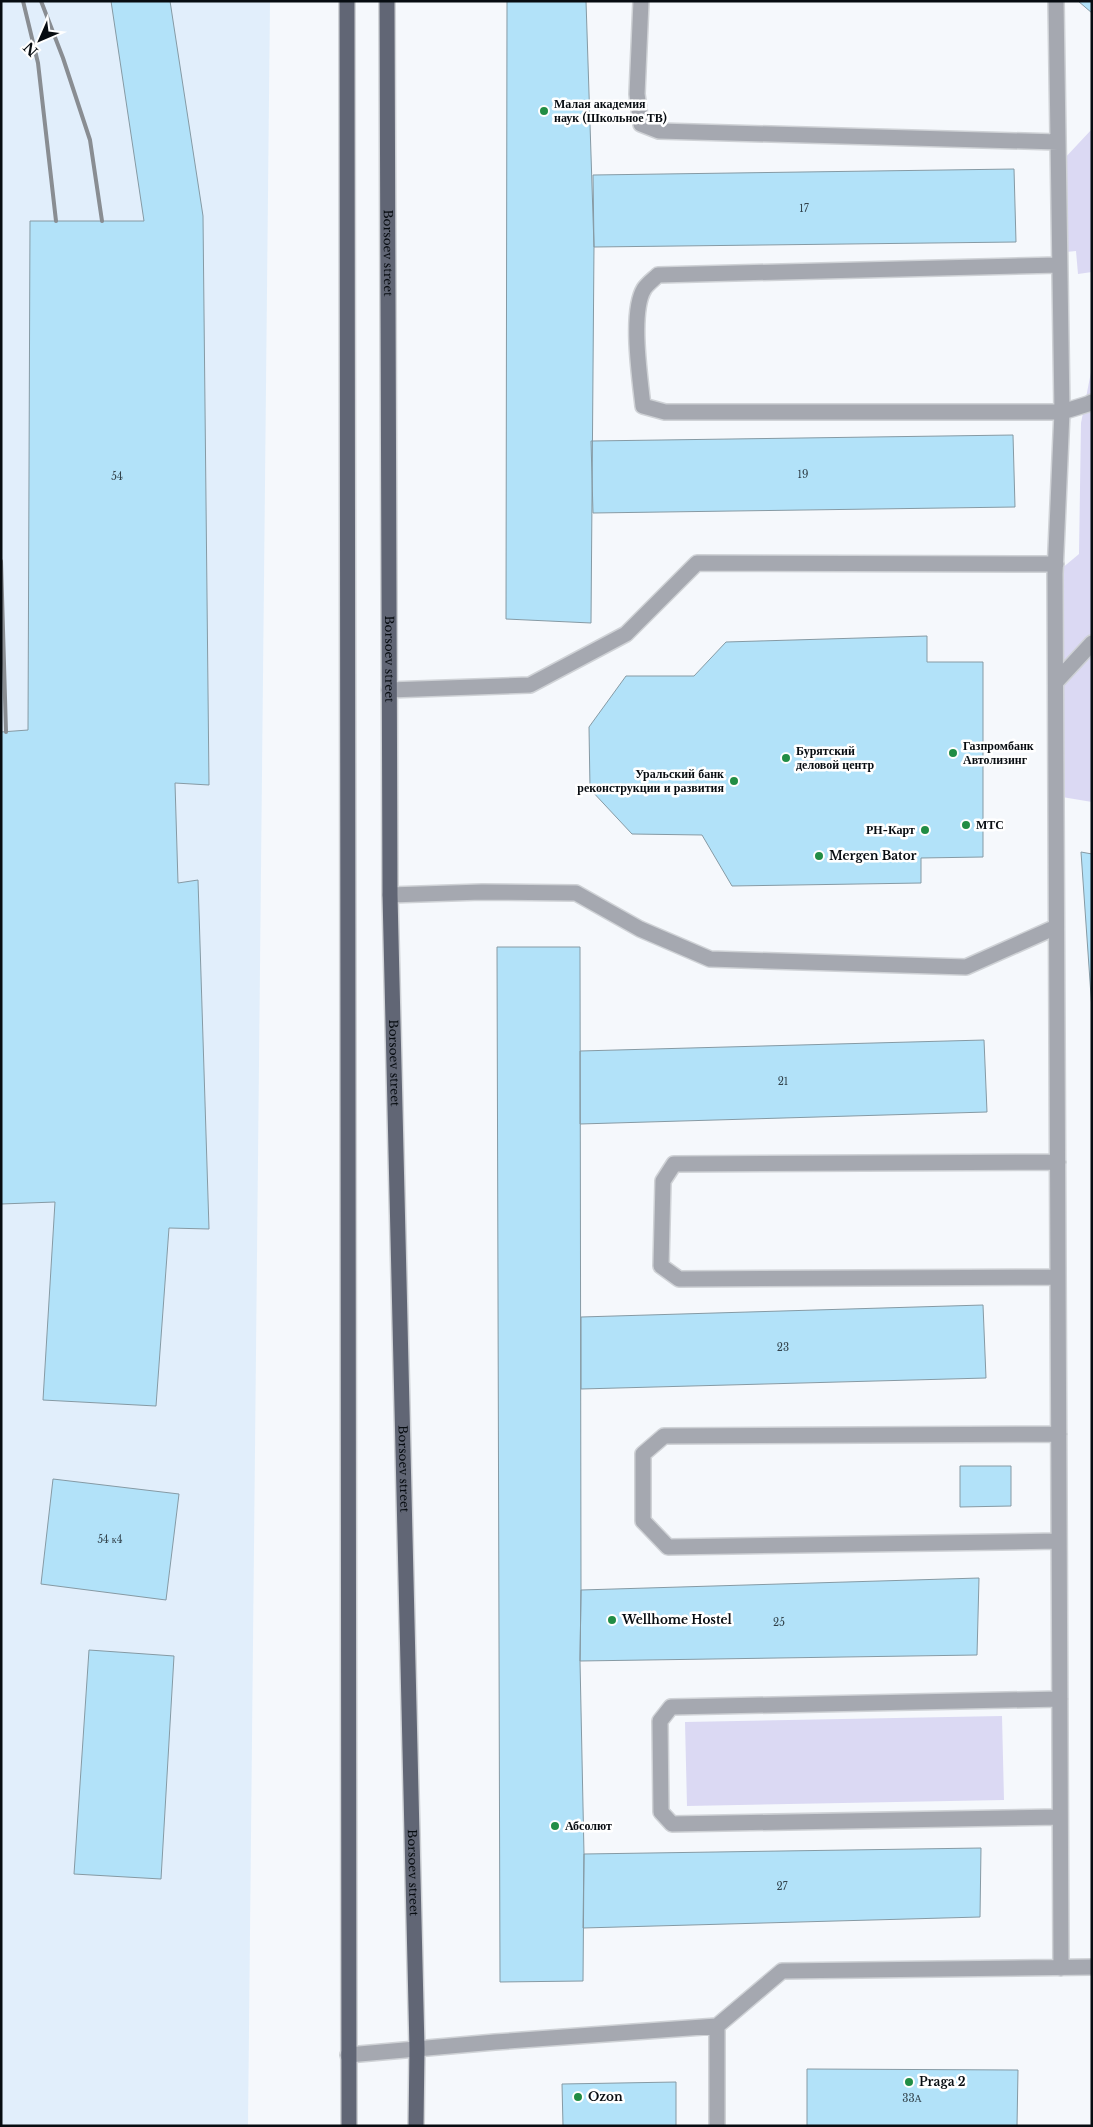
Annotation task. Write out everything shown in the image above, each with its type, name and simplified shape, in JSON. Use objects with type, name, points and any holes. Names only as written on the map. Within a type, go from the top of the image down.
[{"type":"main road","points":[[347,1],[349,2126]]},
{"type":"main road","name":"Borsoev street","points":[[386,1],[390,895],[417,2049],[416,2126]]},
{"type":"street","points":[[641,1],[637,94],[640,124],[659,131],[1058,142]]},
{"type":"street","points":[[1056,1],[1062,412],[1056,564],[1058,1541],[1062,1968]]},
{"type":"street","points":[[1060,265],[658,275],[644,288],[637,309],[643,406],[665,412],[1062,412],[1090,403]]},
{"type":"street","points":[[389,690],[530,685],[626,634],[697,563],[1056,564]]},
{"type":"street","points":[[1056,682],[1092,643]]},
{"type":"street","points":[[390,895],[482,892],[576,893],[640,929],[710,959],[966,967],[1056,927]]},
{"type":"street","points":[[1058,1162],[674,1164],[662,1181],[661,1266],[679,1279],[1058,1277]]},
{"type":"street","points":[[1058,1541],[668,1547],[643,1522],[643,1454],[664,1436],[1059,1434]]},
{"type":"street","points":[[1060,1699],[671,1707],[660,1721],[661,1812],[672,1824],[1060,1818]]},
{"type":"street","points":[[348,2055],[717,2026],[782,1971],[1092,1967]]},
{"type":"street","points":[[717,2026],[717,2126]]},
{"type":"shaded area","points":[[1,1],[270,1],[248,2126],[1,2126]]},
{"type":"shaded area","points":[[1092,129],[1092,272],[1078,274],[1076,251],[1066,252],[1063,160]]},
{"type":"shaded area","points":[[1092,367],[1092,802],[1056,796],[1055,574],[1079,554],[1081,423]]},
{"type":"shaded area","points":[[1002,1716],[1004,1800],[687,1806],[685,1722]]},
{"type":"building","points":[[111,1],[170,1],[203,216],[209,785],[175,783],[178,883],[198,880],[209,1229],[169,1228],[156,1406],[43,1400],[55,1202],[1,1204],[1,732],[28,730],[30,221],[144,221]]},
{"type":"building","points":[[507,1],[586,1],[594,247],[591,623],[506,619]]},
{"type":"building","points":[[1078,1],[1092,1],[1092,13]]},
{"type":"building","points":[[1014,169],[1016,242],[594,247],[593,175]]},
{"type":"building","points":[[1013,435],[1015,507],[593,513],[591,441]]},
{"type":"building","name":"Бурятский деловой центр","points":[[927,636],[927,662],[983,662],[983,857],[921,858],[921,883],[732,886],[702,835],[632,834],[590,789],[589,727],[626,676],[694,676],[726,642]]},
{"type":"building","points":[[1081,852],[1092,854],[1092,1010]]},
{"type":"building","points":[[497,947],[580,947],[580,1661],[584,1854],[583,1981],[500,1982]]},
{"type":"building","points":[[984,1040],[987,1112],[580,1124],[580,1051]]},
{"type":"building","points":[[983,1305],[986,1378],[581,1389],[581,1317]]},
{"type":"building","points":[[960,1466],[1011,1466],[1011,1506],[960,1507]]},
{"type":"building","points":[[53,1479],[179,1494],[166,1600],[41,1584]]},
{"type":"building","points":[[979,1578],[977,1655],[580,1661],[581,1590]]},
{"type":"building","points":[[89,1650],[174,1656],[161,1879],[74,1874]]},
{"type":"building","points":[[981,1848],[980,1917],[583,1928],[584,1854]]},
{"type":"building","points":[[807,2069],[1018,2070],[1017,2126],[807,2126]]},
{"type":"building","points":[[676,2082],[676,2126],[563,2126],[562,2084]]},
{"type":"railway","points":[[23,1],[38,63],[56,221]]},
{"type":"railway","points":[[41,1],[63,58],[90,140],[102,221]]},
{"type":"railway","points":[[1,561],[6,732]]},
{"type":"place","name":"Малая академия наук (Школьное ТВ)","points":[[544,111]]},
{"type":"place","name":"Газпромбанк Автолизинг","points":[[953,753]]},
{"type":"place","name":"Бурятский деловой центр","points":[[786,758]]},
{"type":"place","name":"Уральский банк реконструкции и развития","points":[[734,781]]},
{"type":"place","name":"МТС","points":[[966,825]]},
{"type":"place","name":"РН-Карт","points":[[925,830]]},
{"type":"place","name":"Mergen Bator","points":[[819,856]]},
{"type":"place","name":"Wellhome Hostel","points":[[612,1620]]},
{"type":"place","name":"Абсолют","points":[[555,1826]]},
{"type":"place","name":"Praga 2","points":[[909,2082]]},
{"type":"place","name":"Ozon","points":[[578,2097]]}]
